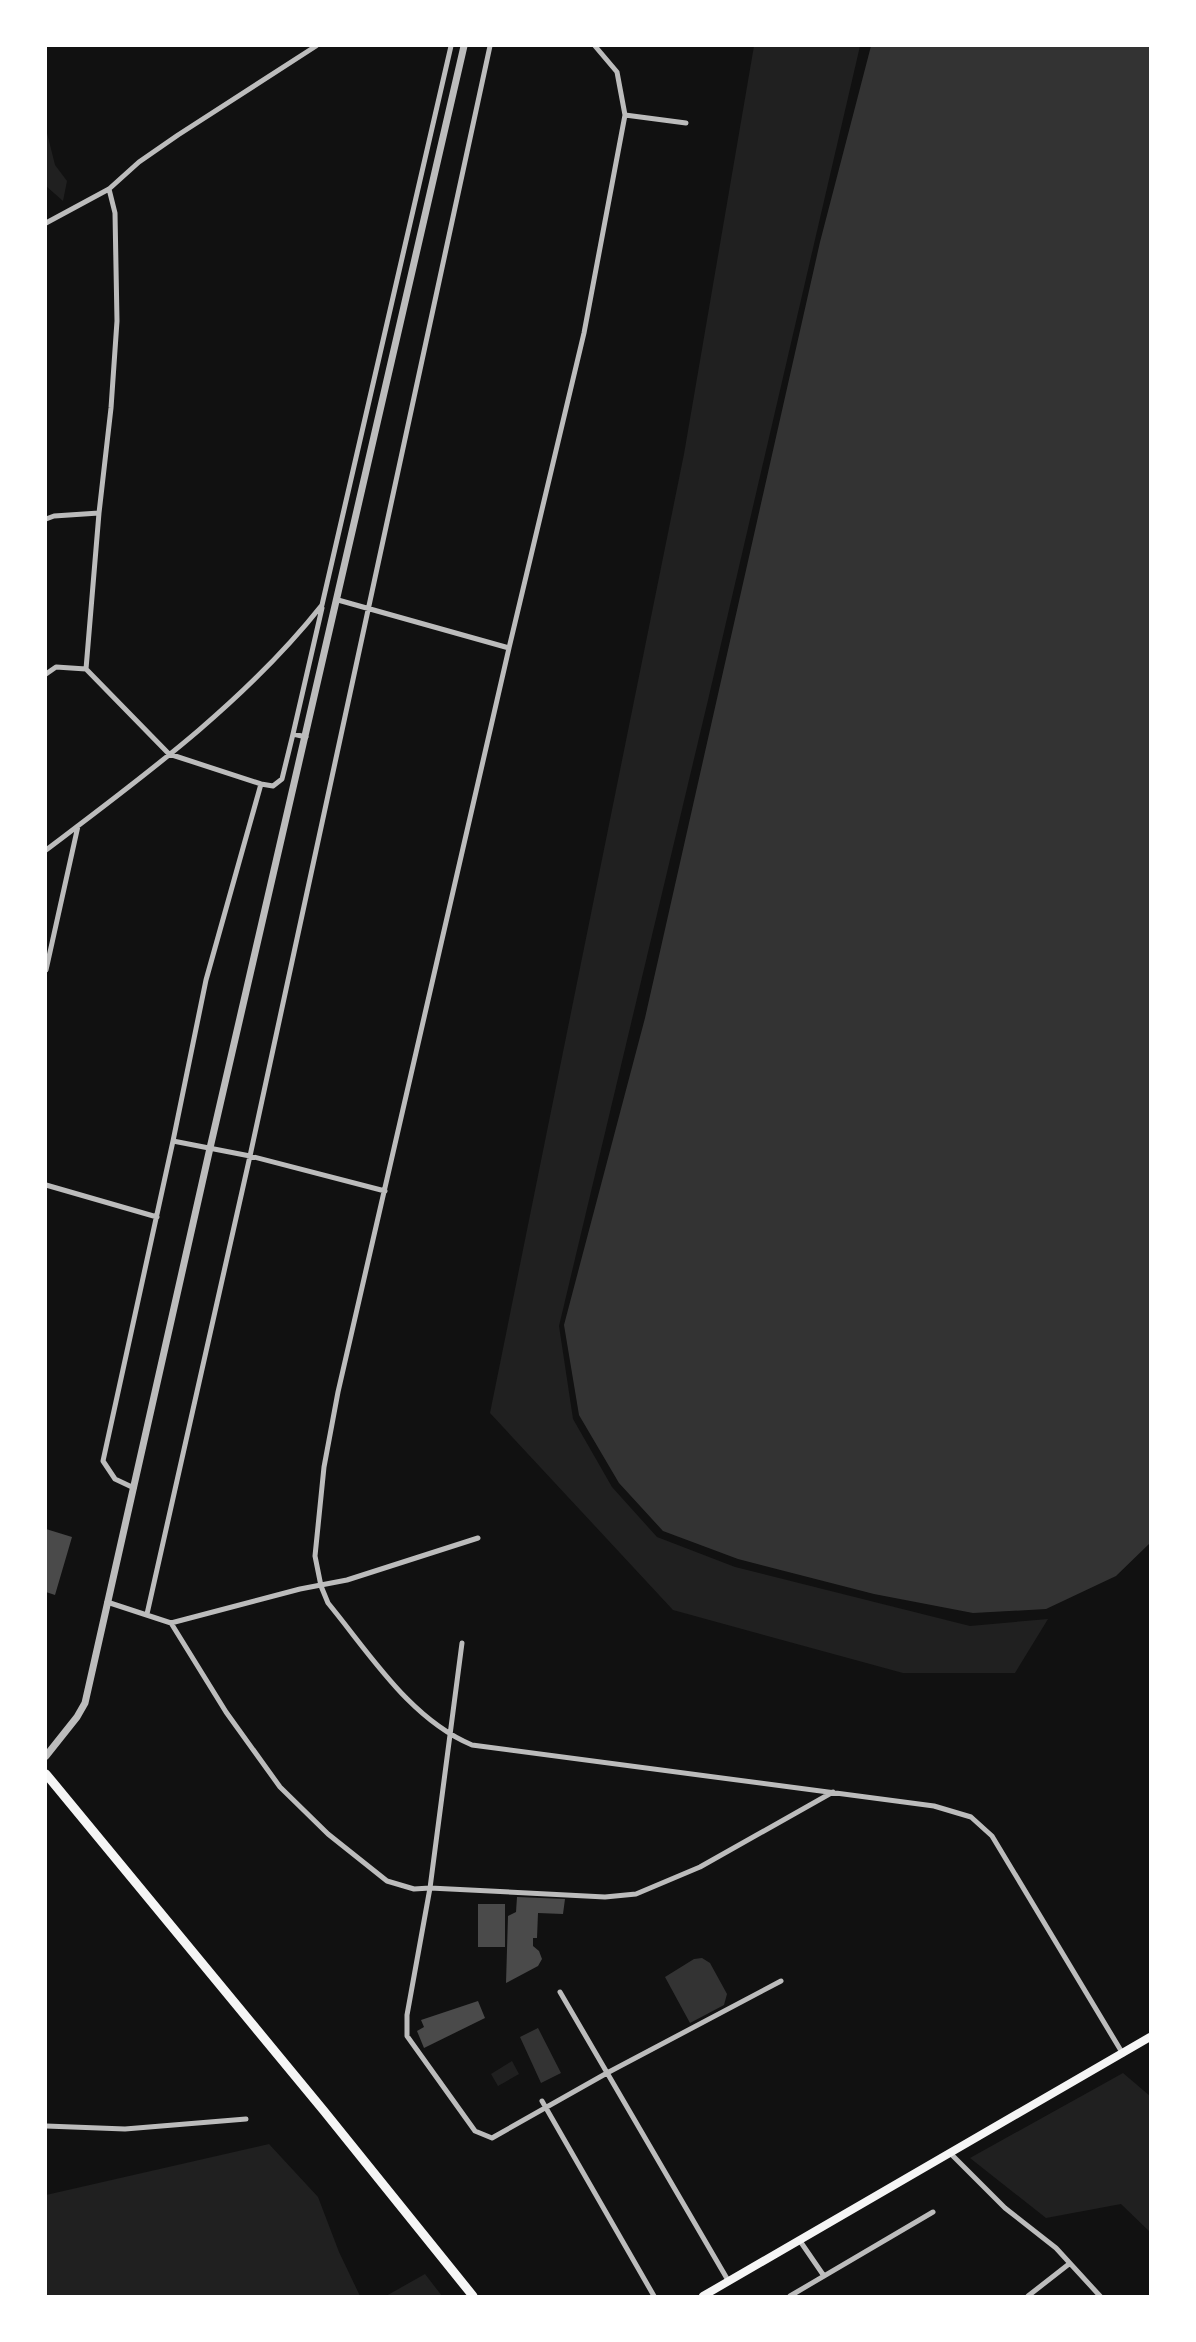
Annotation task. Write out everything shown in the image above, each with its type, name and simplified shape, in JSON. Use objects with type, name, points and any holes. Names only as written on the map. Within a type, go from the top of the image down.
[{"type":"main road","points":[[46,1774],[324,2111],[473,2297]]},
{"type":"main road","points":[[703,2297],[1150,2037]]},
{"type":"street","points":[[46,223],[109,189],[139,162],[178,135],[316,46]]},
{"type":"street","points":[[46,674],[56,667],[86,668],[169,754],[261,784],[273,786],[282,779],[451,46]]},
{"type":"street","points":[[46,1756],[85,1703],[464,46]]},
{"type":"street","points":[[147,1614],[370,608],[489,46]]},
{"type":"street","points":[[595,46],[617,72],[625,115],[584,333],[338,1392],[324,1467],[315,1556],[321,1586],[328,1603],[413,1707],[450,1735],[472,1745],[846,1793],[934,1806],[971,1817],[992,1836],[1123,2054]]},
{"type":"street","points":[[443,80],[456,83]]},
{"type":"street","points":[[625,115],[686,123]]},
{"type":"street","points":[[86,668],[117,321],[115,213],[109,189]]},
{"type":"street","points":[[374,375],[388,378]]},
{"type":"street","points":[[46,519],[99,513]]},
{"type":"street","points":[[338,600],[509,648]]},
{"type":"street","points":[[46,850],[234,700],[300,632],[322,605]]},
{"type":"street","points":[[293,734],[306,737]]},
{"type":"street","points":[[134,1488],[115,1479],[103,1461],[206,980],[261,784]]},
{"type":"street","points":[[46,970],[78,826]]},
{"type":"street","points":[[173,1141],[250,1156],[385,1191]]},
{"type":"street","points":[[46,1185],[157,1217]]},
{"type":"street","points":[[107,1602],[171,1623],[299,1589],[347,1580],[478,1538]]},
{"type":"street","points":[[171,1623],[226,1712],[279,1787],[328,1834],[387,1881],[414,1889],[605,1897],[636,1894],[700,1867],[833,1792]]},
{"type":"street","points":[[462,1643],[430,1888],[407,2015],[407,2036],[475,2131],[492,2138],[607,2073],[781,1981]]},
{"type":"street","points":[[560,1992],[729,2282]]},
{"type":"street","points":[[542,2101],[653,2297]]},
{"type":"street","points":[[46,2126],[125,2129],[246,2119]]},
{"type":"street","points":[[951,2154],[1005,2208],[1056,2248],[1100,2297]]},
{"type":"street","points":[[790,2297],[933,2212]]},
{"type":"street","points":[[800,2241],[824,2276]]},
{"type":"street","points":[[1028,2297],[1069,2264]]},
{"type":"shaded area","points":[[754,46],[860,46],[559,1326],[573,1419],[612,1487],[657,1537],[735,1567],[970,1626],[1048,1619],[1015,1673],[903,1673],[673,1610],[490,1413],[684,454]]},
{"type":"shaded area","points":[[871,46],[1150,46],[1150,1543],[1116,1576],[1046,1609],[973,1613],[874,1594],[738,1559],[663,1531],[619,1483],[579,1415],[564,1325],[645,1018],[820,242]]},
{"type":"shaded area","points":[[46,129],[55,165],[67,181],[63,201],[46,186]]},
{"type":"shaded area","points":[[702,1958],[710,1963],[727,1994],[724,2005],[690,2023],[665,1977],[694,1959]]},
{"type":"shaded area","points":[[538,2028],[561,2073],[541,2083],[520,2037]]},
{"type":"shaded area","points":[[512,2061],[519,2074],[498,2086],[491,2074]]},
{"type":"shaded area","points":[[1123,2073],[1150,2096],[1150,2232],[1121,2204],[1046,2218],[970,2158]]},
{"type":"shaded area","points":[[269,2144],[318,2197],[339,2252],[360,2296],[46,2296],[46,2195]]},
{"type":"shaded area","points":[[425,2274],[442,2296],[386,2296]]},
{"type":"building","points":[[46,1529],[72,1537],[55,1595],[46,1592]]},
{"type":"building","points":[[517,1897],[565,1899],[563,1914],[538,1913],[537,1938],[533,1938],[533,1946],[542,1959],[538,1966],[506,1983],[508,1916],[516,1912]]},
{"type":"building","points":[[478,1904],[505,1904],[505,1947],[478,1947]]},
{"type":"building","points":[[478,2001],[485,2018],[424,2048],[417,2031],[424,2027],[421,2020]]}]
